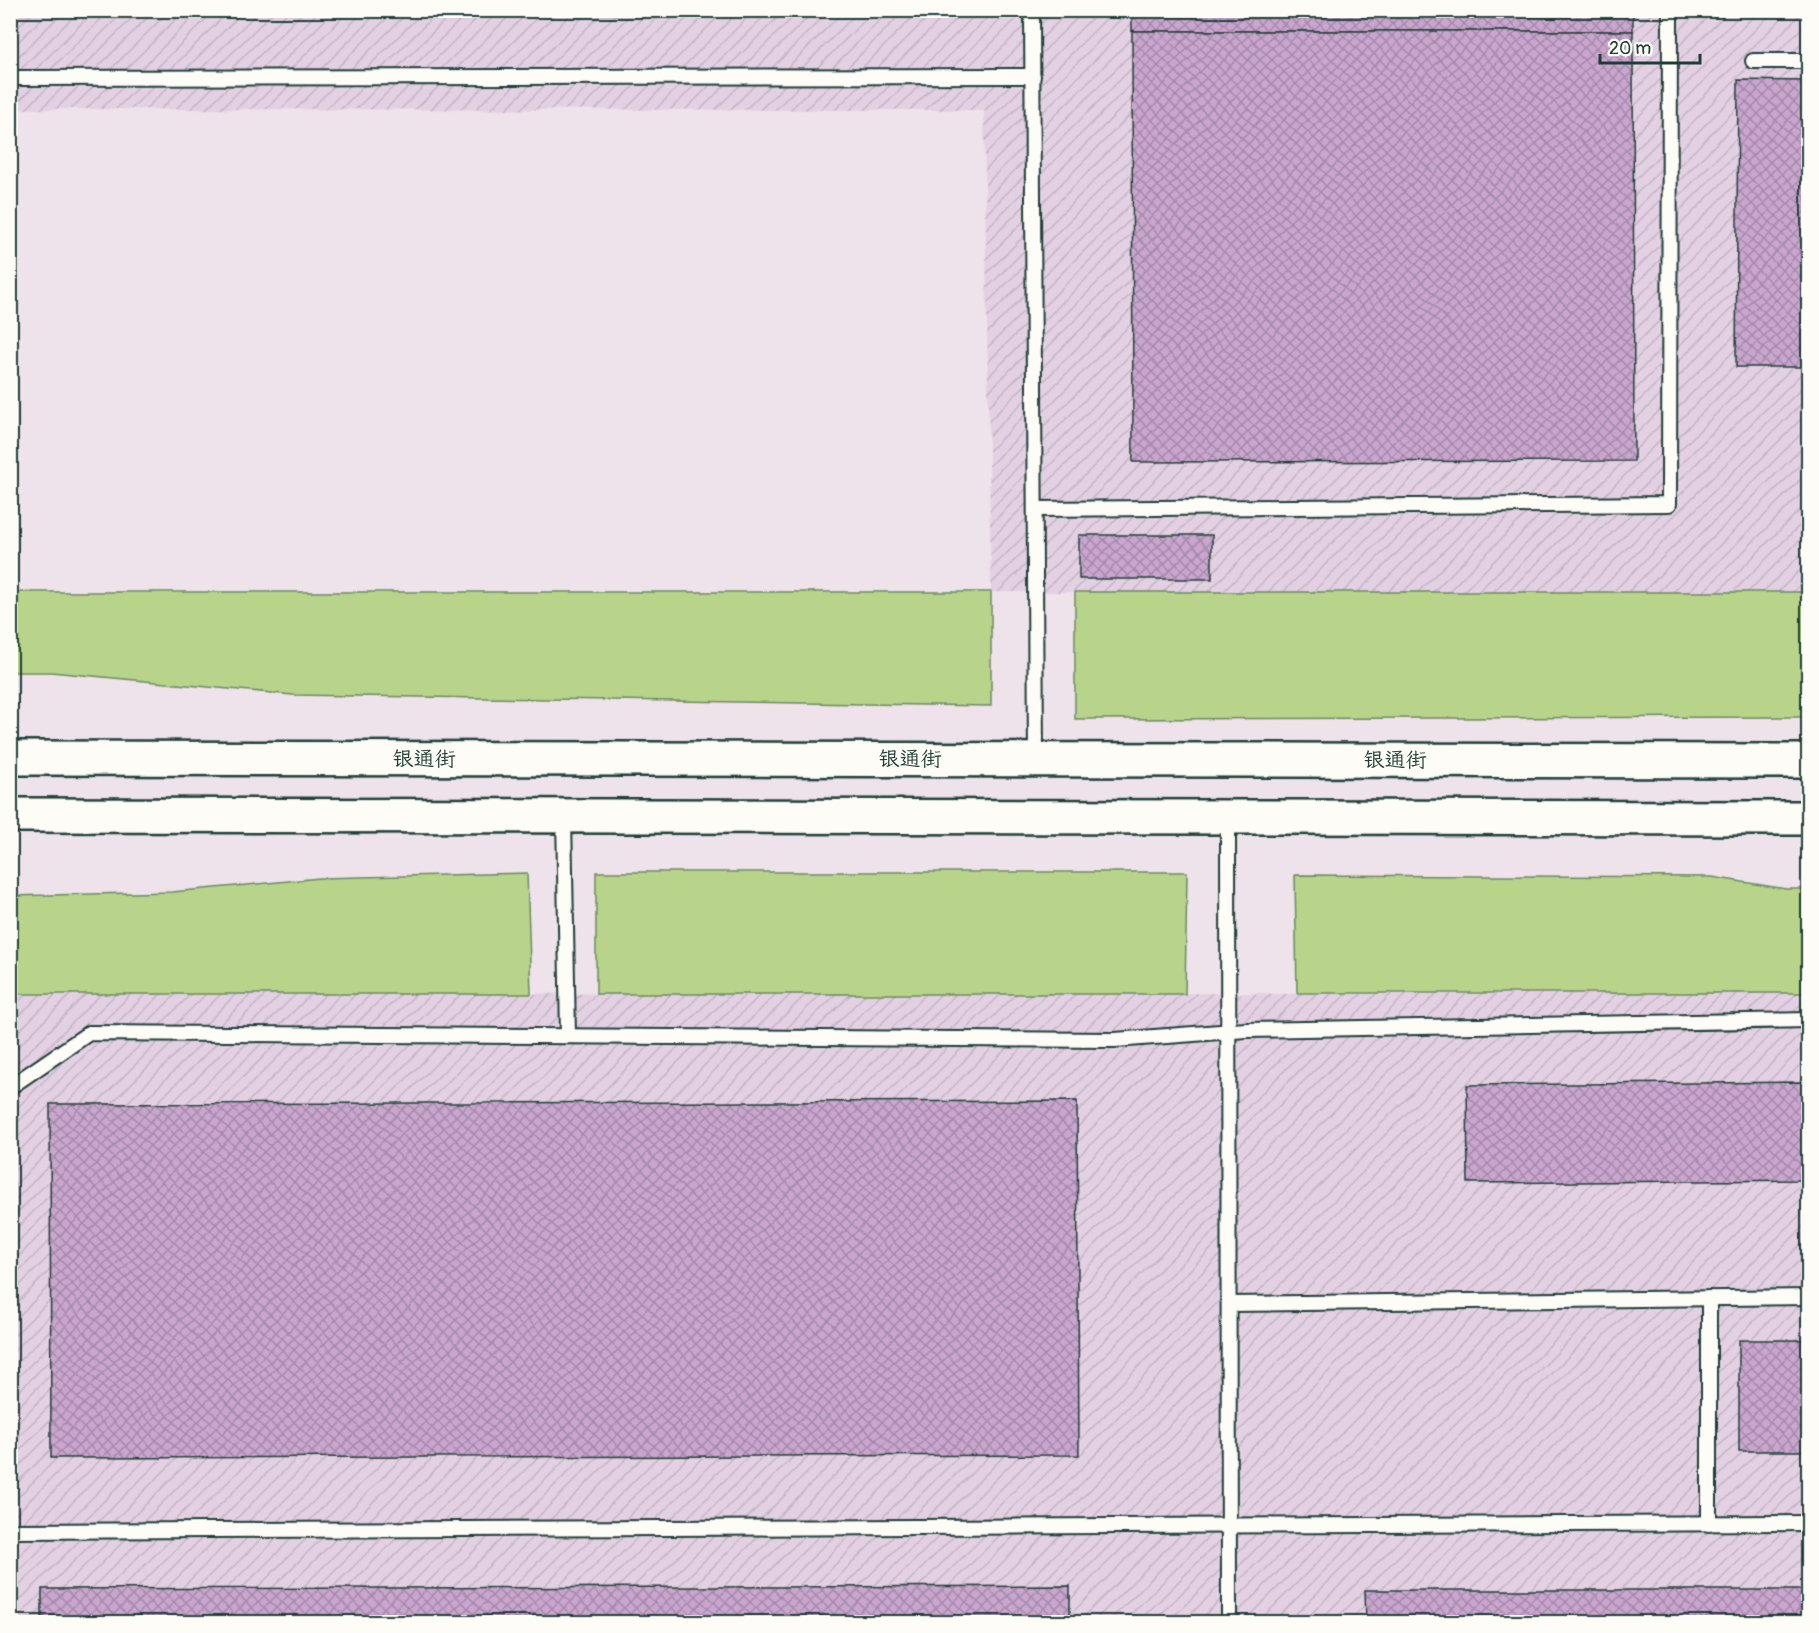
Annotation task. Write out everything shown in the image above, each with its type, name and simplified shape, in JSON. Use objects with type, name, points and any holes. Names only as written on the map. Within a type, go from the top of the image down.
[{"type":"street","name":"银通街","points":[[10,758],[1809,761]]},
{"type":"street","points":[[10,815],[1809,818]]},
{"type":"lane","points":[[1032,10],[1036,760]]},
{"type":"lane","points":[[1035,509],[1669,504],[1670,10]]},
{"type":"lane","points":[[1753,61],[1809,61]]},
{"type":"lane","points":[[10,78],[1033,76]]},
{"type":"lane","points":[[564,816],[568,1036]]},
{"type":"lane","points":[[1228,817],[1229,1623]]},
{"type":"lane","points":[[10,1086],[89,1033],[1115,1040],[1228,1031],[1809,1020]]},
{"type":"lane","points":[[1228,1304],[1809,1297]]},
{"type":"lane","points":[[1709,1298],[1709,1524]]},
{"type":"lane","points":[[10,1531],[1809,1523]]},
{"type":"shaded area","points":[[11,11],[1808,11],[1808,592],[991,592],[984,110],[11,109]]},
{"type":"shaded area","points":[[1808,993],[1808,1622],[11,1622],[11,994]]},
{"type":"green space","points":[[11,592],[991,592],[991,706],[293,695],[51,672],[11,672]]},
{"type":"green space","points":[[1075,592],[1808,592],[1808,717],[1075,719]]},
{"type":"green space","points":[[596,872],[1187,872],[1185,994],[596,994]]},
{"type":"green space","points":[[527,873],[531,994],[11,994],[11,896],[172,892],[320,878]]},
{"type":"green space","points":[[1295,875],[1712,877],[1786,889],[1808,889],[1808,993],[1297,993]]},
{"type":"building","points":[[55,10],[965,10],[965,16]]},
{"type":"building","points":[[1132,10],[1633,10],[1633,31],[1132,31]]},
{"type":"building","points":[[1736,10],[1808,10],[1808,14],[1736,14]]},
{"type":"building","points":[[1132,31],[1633,31],[1634,461],[1133,462]]},
{"type":"building","points":[[1738,80],[1808,81],[1808,367],[1736,367]]},
{"type":"building","points":[[1079,535],[1212,535],[1212,579],[1079,579]]},
{"type":"building","points":[[1808,1082],[1808,1180],[1468,1183],[1467,1085]]},
{"type":"building","points":[[1077,1101],[1079,1455],[51,1458],[50,1104]]},
{"type":"building","points":[[1739,1340],[1808,1340],[1808,1451],[1739,1451]]},
{"type":"building","points":[[1070,1586],[1070,1622],[42,1622],[42,1589]]},
{"type":"building","points":[[1365,1590],[1808,1590],[1808,1622],[1366,1622]]}]
